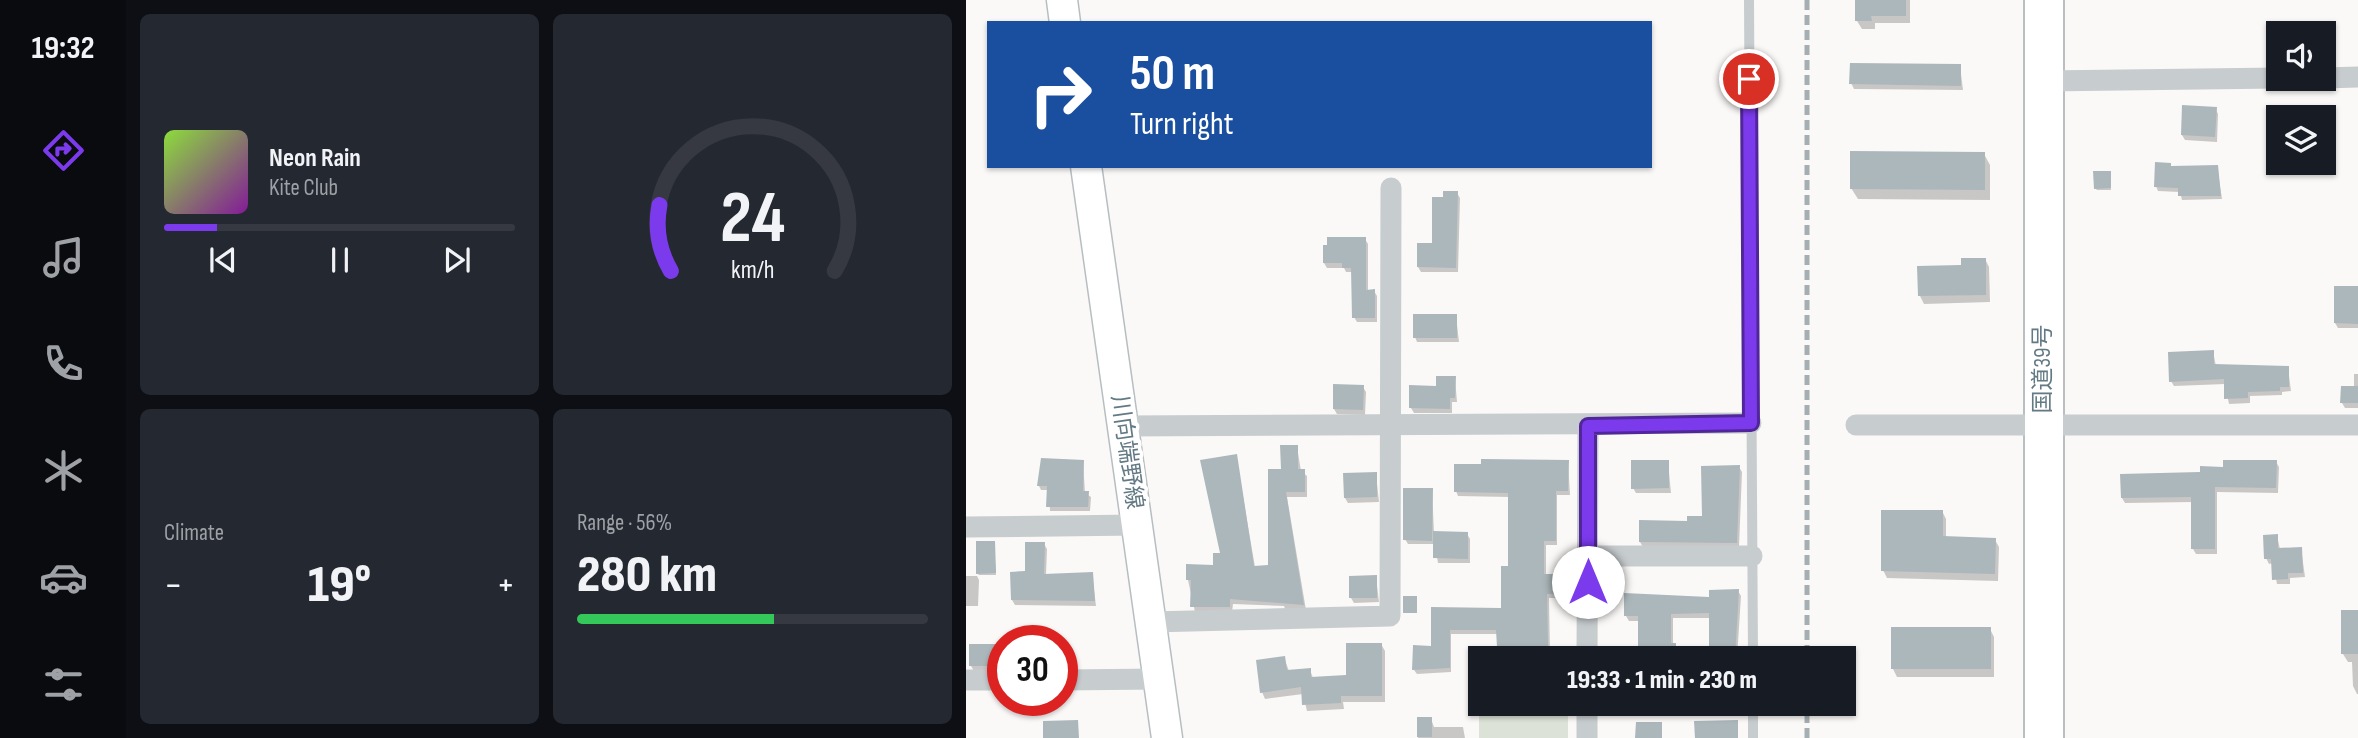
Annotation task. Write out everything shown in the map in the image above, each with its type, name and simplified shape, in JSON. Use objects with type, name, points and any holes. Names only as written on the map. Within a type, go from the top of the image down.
[{"type":"highway","name":"国道39号","points":[[2044,0],[2044,738]]},
{"type":"main road","points":[[1062,0],[1065,21]]},
{"type":"main road","name":"川向端野線","points":[[1086,168],[1167,738]]},
{"type":"street","points":[[2336,78],[2358,77]]},
{"type":"street","points":[[2044,80],[2266,78]]},
{"type":"street","points":[[1151,622],[1390,617],[1391,188]]},
{"type":"street","points":[[1123,426],[1588,426],[1751,423]]},
{"type":"street","points":[[1856,425],[2358,425]]},
{"type":"street","points":[[1587,646],[1588,426]]},
{"type":"street","points":[[966,527],[1138,525]]},
{"type":"street","points":[[1588,556],[1752,556]]},
{"type":"street","points":[[1078,680],[1159,679]]},
{"type":"street","points":[[966,680],[987,680]]},
{"type":"street","points":[[1587,716],[1587,738]]},
{"type":"lane","points":[[1748,0],[1753,646]]},
{"type":"lane","points":[[1753,716],[1754,738]]},
{"type":"shaded area","points":[[1479,716],[1568,716],[1568,738],[1479,738]]},
{"type":"building","points":[[1855,0],[1906,0],[1906,16],[1871,16],[1872,21],[1855,21]]},
{"type":"building","points":[[1850,63],[1961,64],[1961,86],[1849,84]]},
{"type":"building","points":[[2182,105],[2217,107],[2215,137],[2181,135]]},
{"type":"building","points":[[1850,151],[1985,152],[1985,190],[1850,189]]},
{"type":"building","points":[[2155,162],[2171,163],[2171,166],[2218,165],[2221,196],[2178,196],[2178,188],[2154,187]]},
{"type":"building","points":[[2093,171],[2111,171],[2111,188],[2094,189]]},
{"type":"building","points":[[1443,191],[1458,191],[1456,268],[1417,267],[1417,243],[1432,243],[1432,197],[1443,197]]},
{"type":"building","points":[[1327,237],[1366,237],[1366,290],[1375,289],[1375,318],[1352,318],[1351,268],[1342,268],[1342,263],[1323,263],[1323,245],[1327,245]]},
{"type":"building","points":[[1961,258],[1986,258],[1986,295],[1918,296],[1917,266],[1961,265]]},
{"type":"building","points":[[2334,286],[2358,286],[2358,324],[2334,323]]},
{"type":"building","points":[[1413,314],[1457,314],[1457,338],[1413,338]]},
{"type":"building","points":[[2214,350],[2214,364],[2289,366],[2289,387],[2280,387],[2280,391],[2248,392],[2248,398],[2224,399],[2224,379],[2169,382],[2168,352]]},
{"type":"building","points":[[1436,376],[1456,376],[1455,398],[1450,398],[1450,409],[1409,408],[1409,385],[1436,386]]},
{"type":"building","points":[[1333,384],[1364,385],[1363,410],[1333,409]]},
{"type":"building","points":[[2341,386],[2358,386],[2358,403],[2340,403]]},
{"type":"building","points":[[1280,445],[1298,445],[1298,469],[1305,469],[1305,492],[1286,492],[1304,605],[1230,599],[1230,607],[1190,607],[1191,580],[1186,580],[1186,564],[1213,565],[1213,553],[1220,553],[1200,460],[1237,454],[1254,566],[1268,565],[1268,469],[1281,469]]},
{"type":"building","points":[[1041,458],[1084,460],[1083,491],[1089,491],[1088,507],[1046,507],[1047,486],[1037,486]]},
{"type":"building","points":[[1481,459],[1569,460],[1568,491],[1556,491],[1556,541],[1544,541],[1544,574],[1567,574],[1567,594],[1547,594],[1548,646],[1497,646],[1496,630],[1450,630],[1450,668],[1412,670],[1413,645],[1431,646],[1431,607],[1501,608],[1501,566],[1508,566],[1508,493],[1454,492],[1454,464],[1481,464]]},
{"type":"building","points":[[1631,460],[1669,460],[1669,488],[1631,489]]},
{"type":"building","points":[[2223,460],[2277,460],[2276,488],[2215,487],[2215,549],[2191,549],[2191,497],[2121,498],[2120,474],[2200,472],[2200,466],[2223,467]]},
{"type":"building","points":[[1740,465],[1737,543],[1639,542],[1639,520],[1687,521],[1687,516],[1702,516],[1701,466]]},
{"type":"building","points":[[1377,472],[1377,497],[1344,498],[1343,473]]},
{"type":"building","points":[[1403,488],[1433,488],[1432,541],[1403,540]]},
{"type":"building","points":[[1881,510],[1943,510],[1943,536],[1996,538],[1995,574],[1881,571]]},
{"type":"building","points":[[1433,531],[1468,532],[1468,559],[1433,558]]},
{"type":"building","points":[[2278,534],[2278,548],[2302,547],[2303,573],[2288,573],[2288,579],[2272,580],[2271,559],[2264,559],[2263,535]]},
{"type":"building","points":[[976,541],[995,541],[996,573],[976,574]]},
{"type":"building","points":[[1025,542],[1045,542],[1044,574],[1093,572],[1095,601],[1011,600],[1010,572],[1025,571]]},
{"type":"building","points":[[1377,575],[1377,598],[1349,598],[1349,576]]},
{"type":"building","points":[[1739,589],[1736,646],[1709,646],[1709,613],[1671,614],[1671,643],[1676,643],[1676,646],[1638,646],[1638,616],[1624,616],[1624,593],[1709,597],[1709,590]]},
{"type":"building","points":[[1403,596],[1417,596],[1417,613],[1403,613]]},
{"type":"building","points":[[2341,610],[2358,610],[2358,654],[2341,654]]},
{"type":"building","points":[[1891,627],[1991,627],[1991,669],[1891,669]]},
{"type":"building","points":[[1346,643],[1382,643],[1382,696],[1341,696],[1341,703],[1302,705],[1301,687],[1260,693],[1256,660],[1285,656],[1287,670],[1311,668],[1311,677],[1346,675]]},
{"type":"building","points":[[969,644],[987,644],[987,666],[969,666]]},
{"type":"building","points":[[1417,717],[1432,717],[1432,737],[1417,737]]},
{"type":"building","points":[[1078,720],[1079,738],[1043,738],[1043,721]]},
{"type":"building","points":[[1738,720],[1738,738],[1695,738],[1694,721]]},
{"type":"building","points":[[1636,722],[1662,722],[1662,738],[1635,738]]},
{"type":"railway","points":[[1807,0],[1807,646]]},
{"type":"railway","points":[[1807,716],[1807,738]]},
{"type":"route","points":[[1588,582],[1588,426],[1751,423],[1749,79]]}]
